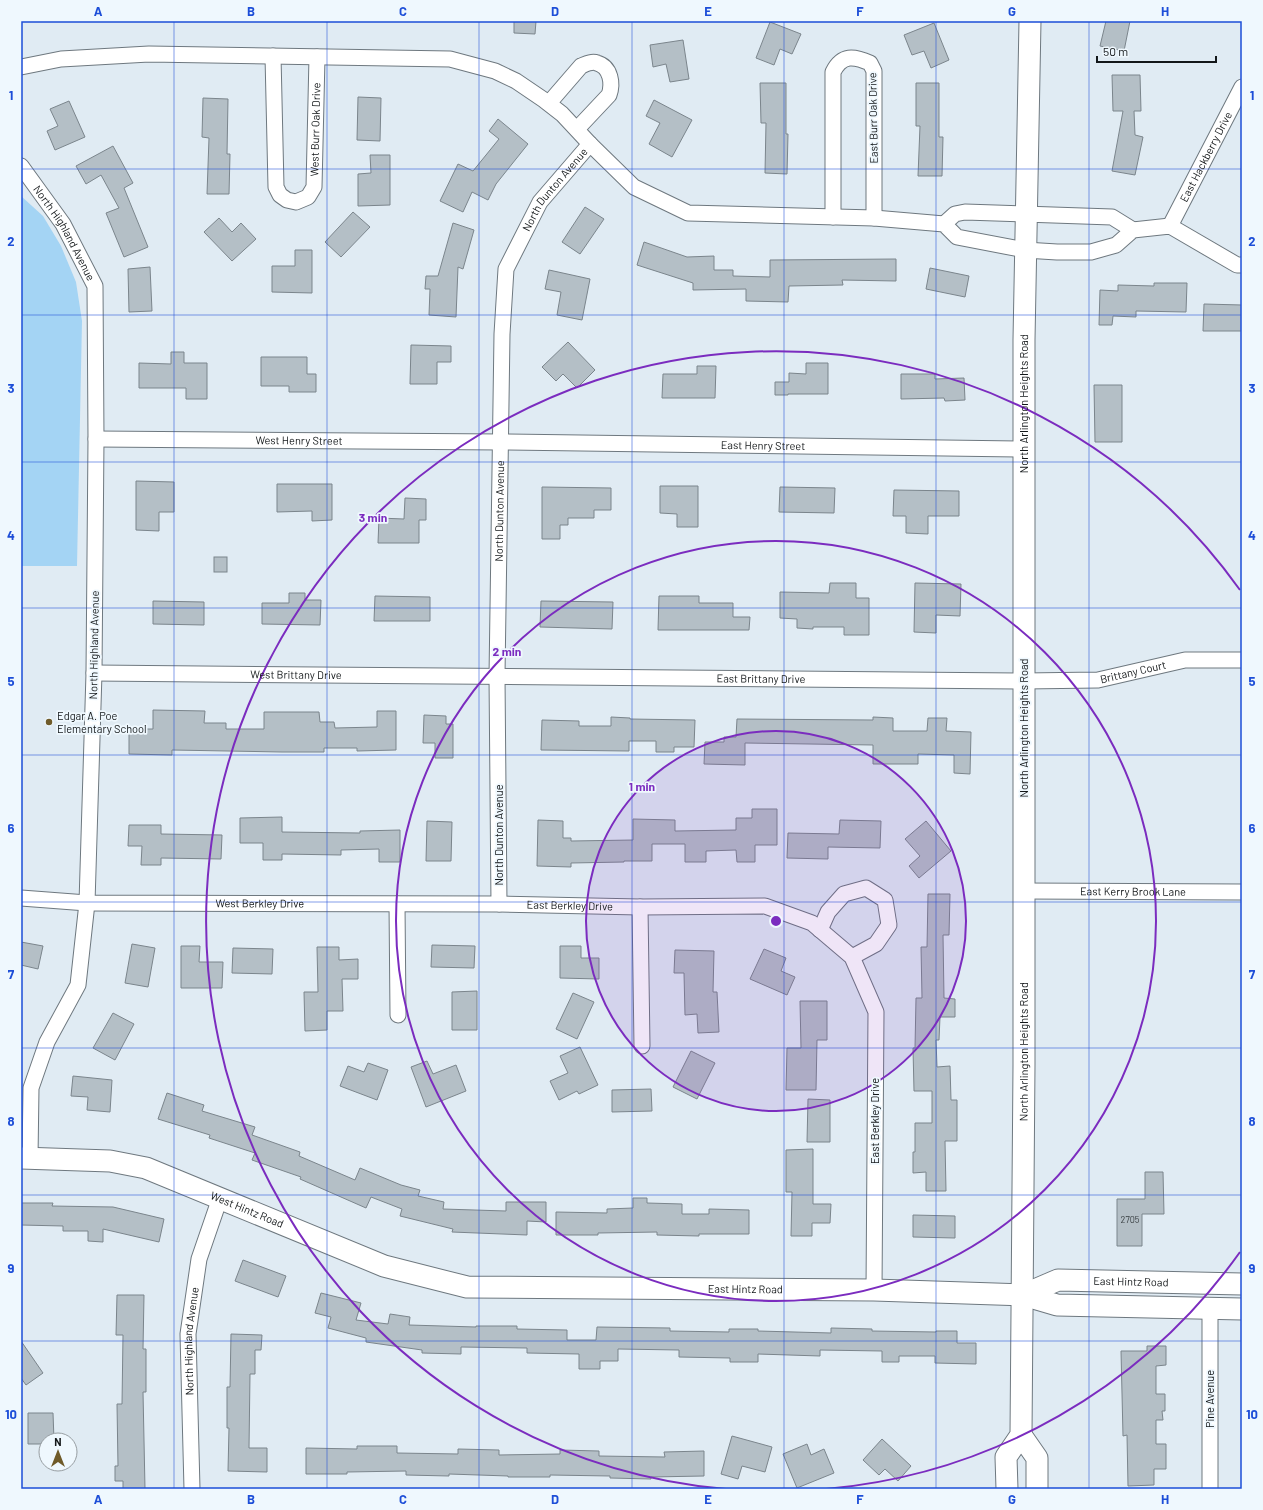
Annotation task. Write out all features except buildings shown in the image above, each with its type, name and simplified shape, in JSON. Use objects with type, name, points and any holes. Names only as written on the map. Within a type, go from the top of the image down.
[{"type":"main road","name":"North Arlington Heights Road","points":[[1021,1435],[1023,1295],[1024,250],[1030,21]]},
{"type":"main road","name":"West Hintz Road","points":[[25,1158],[110,1161],[146,1168],[384,1266],[467,1287]]},
{"type":"main road","name":"East Hintz Road","points":[[1023,1295],[1058,1280],[1242,1284]]},
{"type":"main road","name":"East Hintz Road","points":[[467,1287],[874,1290],[1023,1295],[1057,1305],[1242,1309]]},
{"type":"main road","points":[[1006,1489],[1006,1457],[1021,1435],[1037,1458],[1037,1489]]},
{"type":"street","points":[[21,67],[61,59],[149,54],[450,59],[502,74],[516,81],[549,103],[562,114],[634,187],[688,213],[874,218],[944,224],[957,237],[1024,250],[1057,252],[1091,252],[1116,245],[1134,230],[1170,226],[1237,265],[1242,265]]},
{"type":"street","name":"West Burr Oak Drive","points":[[273,56],[276,187],[280,196],[287,200],[296,202],[308,197],[314,187],[317,57]]},
{"type":"street","name":"East Burr Oak Drive","points":[[832,217],[833,72],[837,65],[843,60],[858,58],[870,63],[874,71],[874,218]]},
{"type":"street","points":[[549,103],[581,66],[588,63],[597,63],[604,67],[611,81],[609,95],[577,129]]},
{"type":"street","name":"East Hackberry Drive","points":[[1170,226],[1242,87]]},
{"type":"street","name":"North Dunton Avenue","points":[[499,904],[497,676],[502,442],[502,334],[506,269],[540,202],[590,144]]},
{"type":"street","name":"North Highland Avenue","points":[[21,166],[63,224],[95,286],[96,439],[94,673],[88,902],[78,985],[47,1042],[31,1088],[25,1158]]},
{"type":"street","points":[[944,224],[955,214],[965,212],[1025,213],[1112,217],[1134,230]]},
{"type":"street","name":"West Henry Street","points":[[96,439],[502,442]]},
{"type":"street","name":"East Henry Street","points":[[502,442],[1024,449]]},
{"type":"street","name":"Brittany Court","points":[[1024,681],[1098,680],[1185,660],[1242,660]]},
{"type":"street","name":"West Brittany Drive","points":[[94,673],[497,676]]},
{"type":"street","name":"East Brittany Drive","points":[[497,676],[1024,681]]},
{"type":"street","points":[[820,930],[828,912],[844,894],[866,888],[885,900],[889,925],[876,944],[852,957]]},
{"type":"street","name":"East Kerry Brook Lane","points":[[1024,891],[1242,892]]},
{"type":"street","name":"West Berkley Drive","points":[[21,898],[88,902],[499,904]]},
{"type":"street","points":[[397,904],[398,1015]]},
{"type":"street","name":"East Berkley Drive","points":[[499,904],[640,907],[765,906],[812,923],[852,957],[876,1012],[874,1290]]},
{"type":"street","points":[[640,907],[642,1046]]},
{"type":"street","name":"North Highland Avenue","points":[[192,1489],[188,1334],[199,1259],[220,1198]]},
{"type":"street","name":"Pine Avenue","points":[[1210,1309],[1210,1489]]},
{"type":"shaded area","points":[[21,196],[43,216],[61,246],[76,282],[82,321],[77,566],[21,566]]},
{"type":"place","name":"Edgar A. Poe Elementary School","points":[[49,722]]}]
